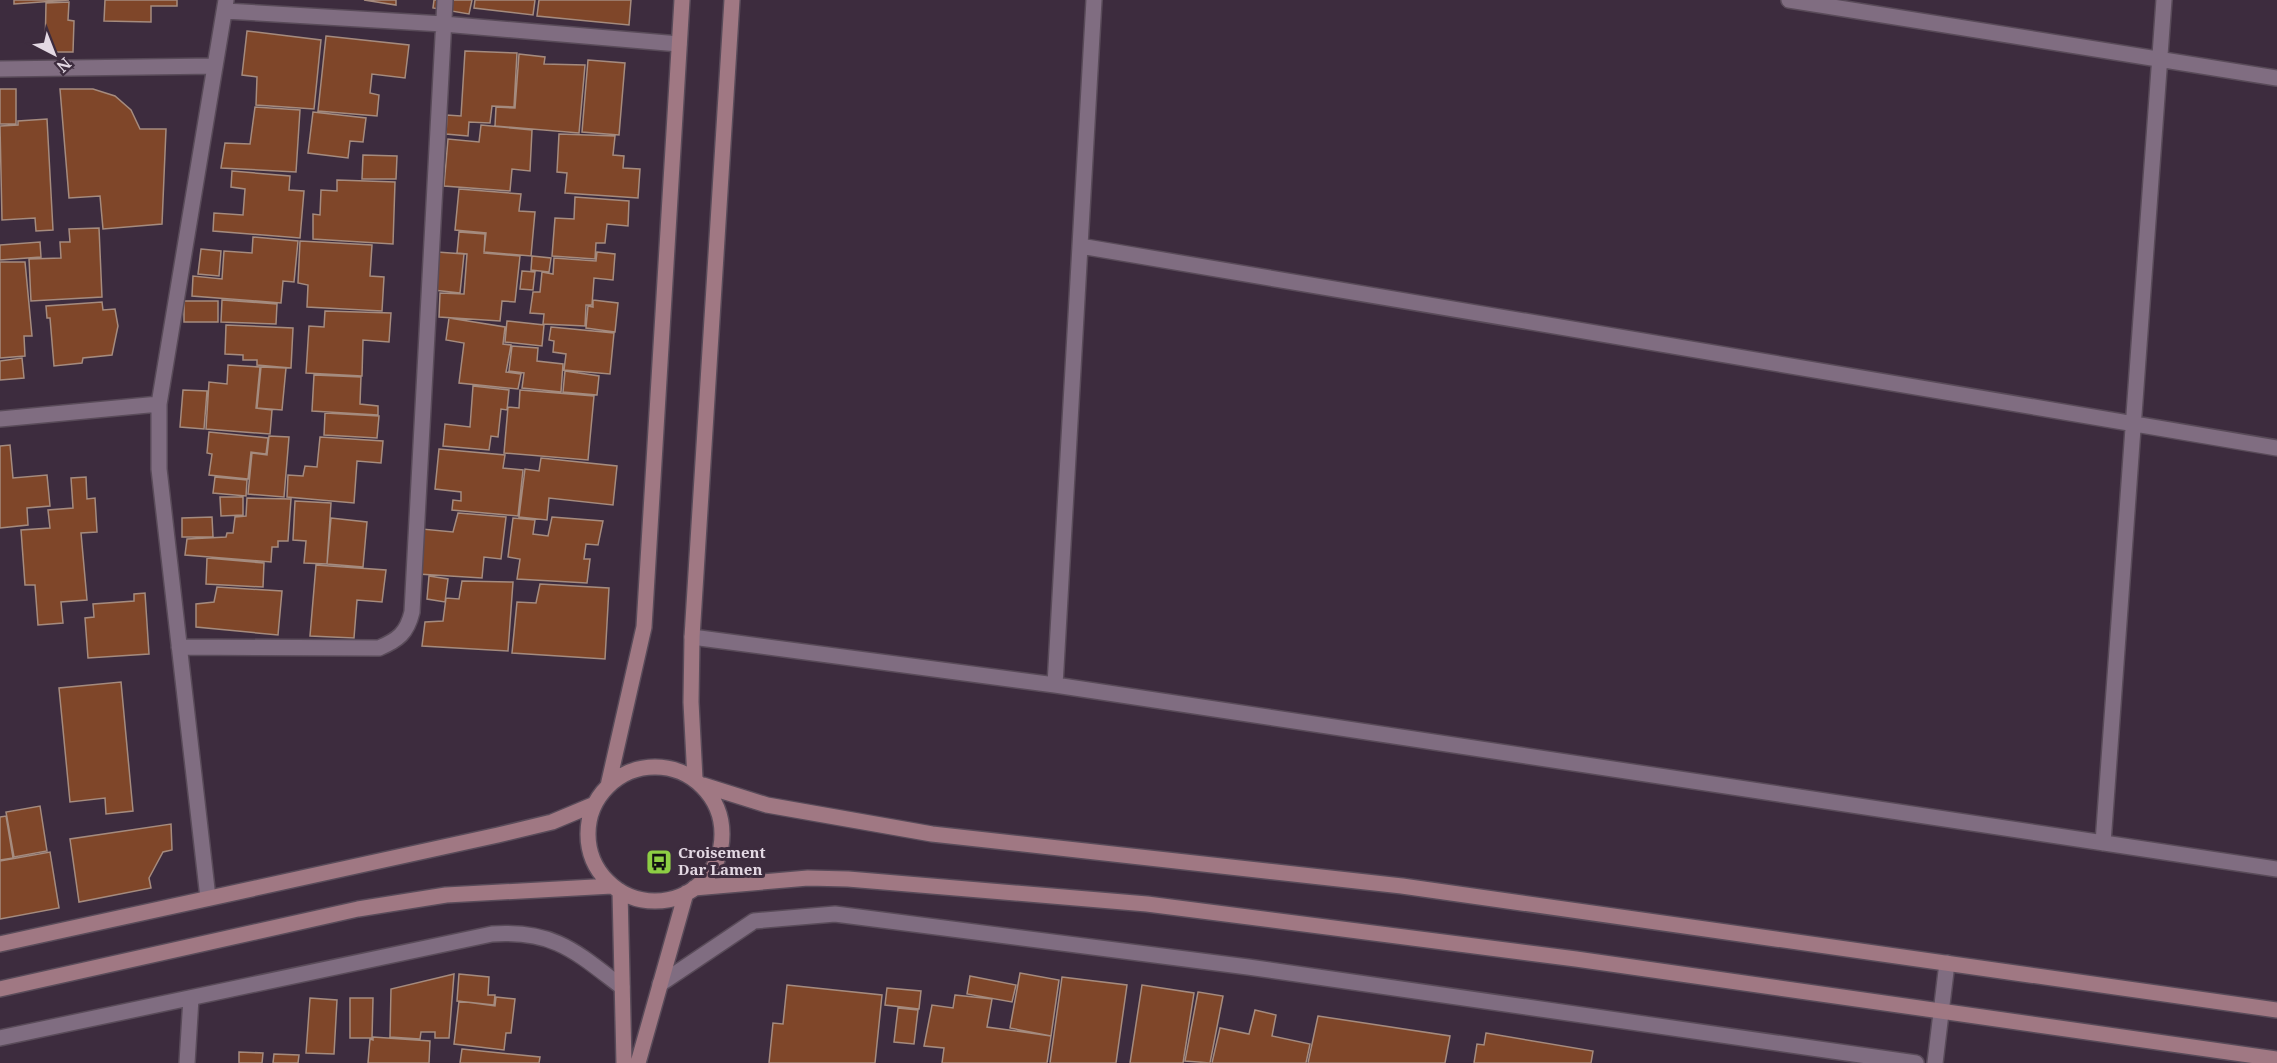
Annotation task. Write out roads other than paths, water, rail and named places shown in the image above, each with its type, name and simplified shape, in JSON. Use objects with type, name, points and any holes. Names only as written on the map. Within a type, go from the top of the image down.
[{"type":"street","points":[[179,647],[379,648],[395,641],[408,630],[412,612],[445,0]]},
{"type":"street","points":[[608,786],[644,627],[682,0]]},
{"type":"street","points":[[639,1063],[660,984],[690,891],[711,871],[720,850],[721,839],[722,827],[716,804],[699,782],[691,702],[692,637],[732,0]]},
{"type":"street","points":[[1055,686],[1094,0]]},
{"type":"street","points":[[1789,0],[2277,78]]},
{"type":"street","points":[[2103,843],[2164,0]]},
{"type":"street","points":[[208,898],[159,469],[159,404],[226,5],[679,44]]},
{"type":"street","points":[[0,69],[214,66]]},
{"type":"street","points":[[1080,246],[2133,426],[2277,448]]},
{"type":"street","points":[[0,419],[159,404]]},
{"type":"street","points":[[692,637],[1055,686],[2277,869]]},
{"type":"street","points":[[624,1063],[616,889],[597,869],[590,848],[588,825],[595,804],[608,786],[624,775],[641,768],[660,766],[699,782],[778,808],[932,834],[1402,886],[2277,1010]]},
{"type":"street","points":[[0,944],[397,859],[552,822],[595,804]]},
{"type":"street","points":[[0,989],[369,907],[446,894],[616,889],[644,900],[662,901],[690,891],[808,878],[848,879],[1147,904],[1576,959],[2277,1059]]},
{"type":"street","points":[[660,984],[754,921],[835,914],[1248,967],[1916,1063]]},
{"type":"street","points":[[0,1038],[492,934],[522,932],[553,939],[577,952],[622,987]]},
{"type":"street","points":[[1935,1063],[1947,963]]},
{"type":"street","points":[[187,1063],[191,998]]},
{"type":"place","name":"Croisement Dar Lamen","points":[[659,862]]}]
